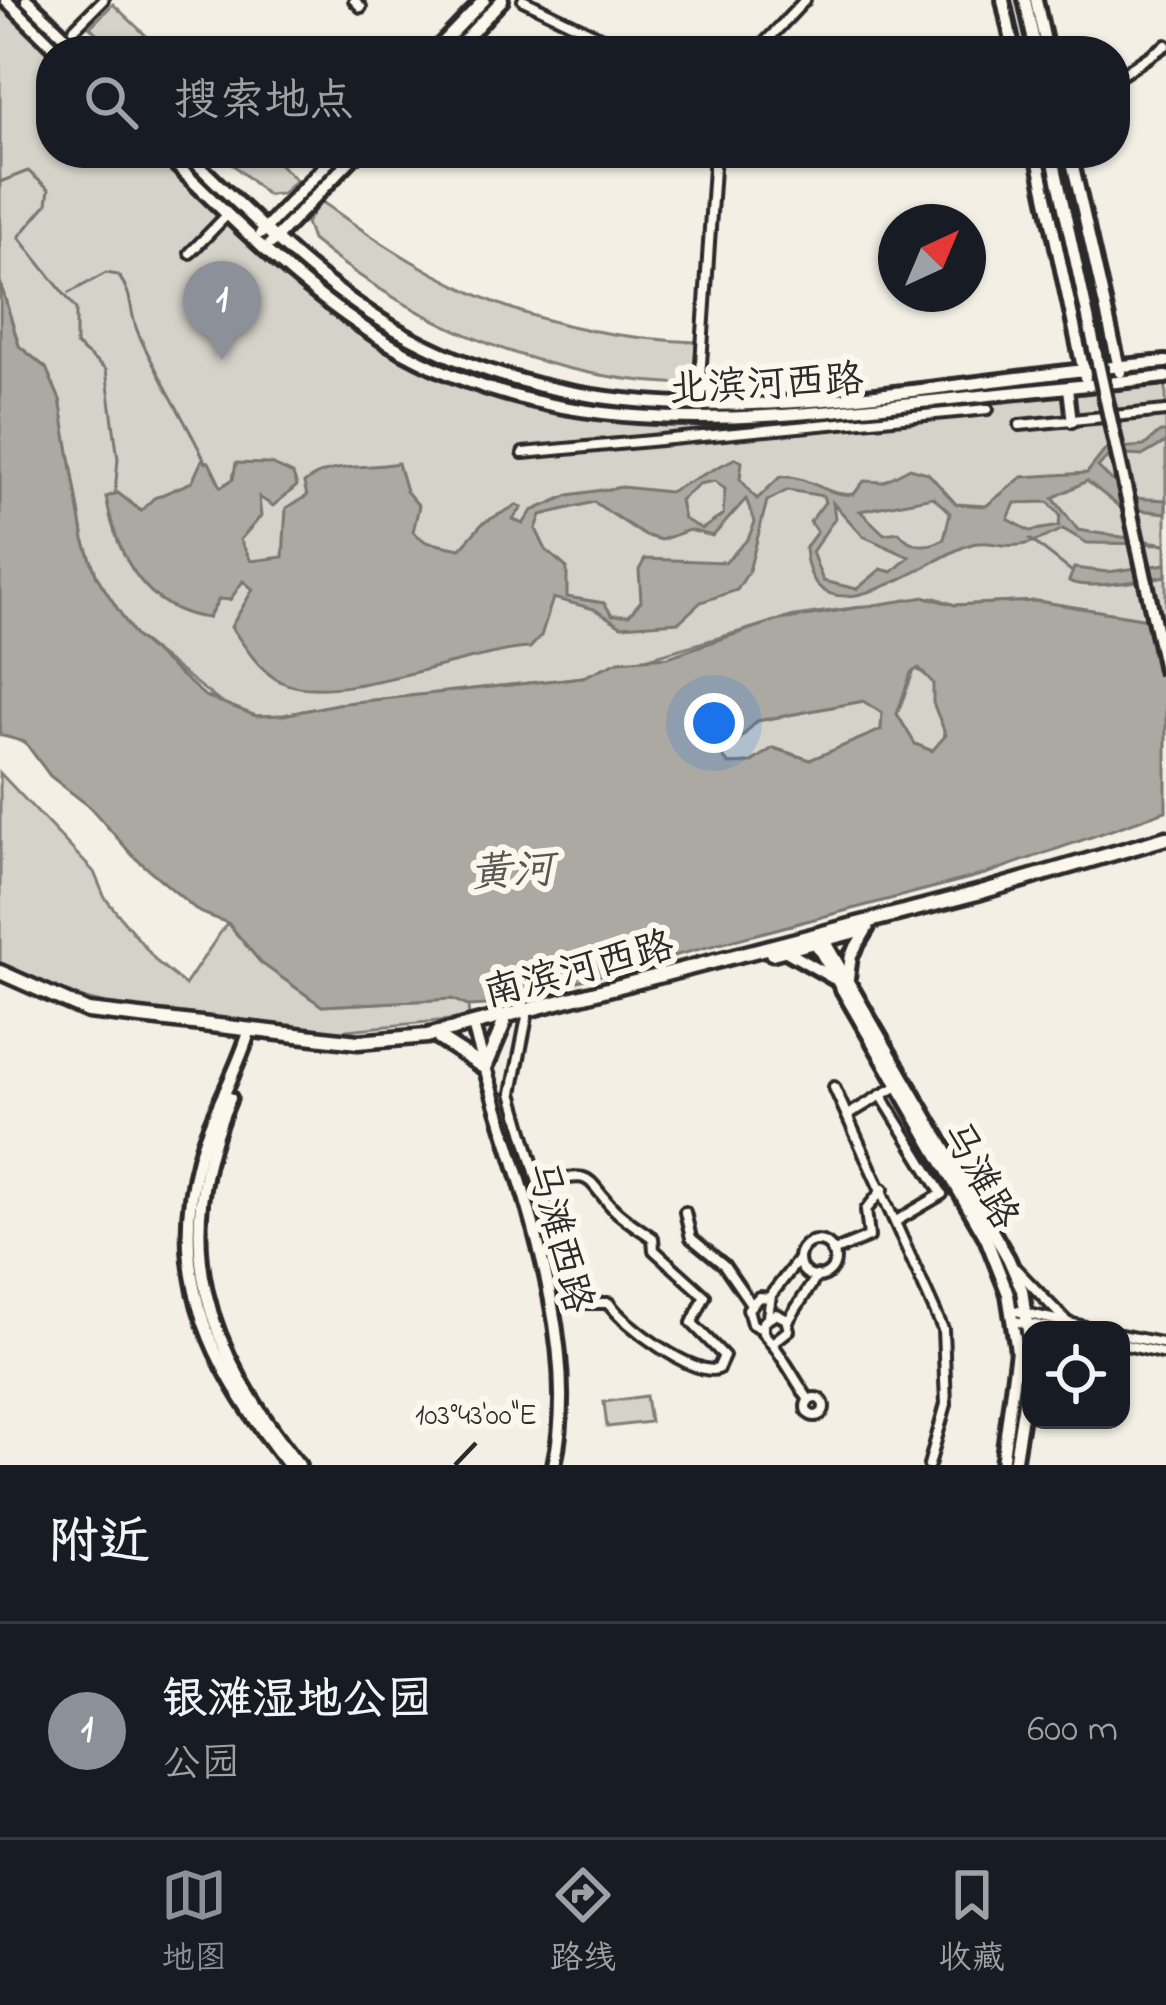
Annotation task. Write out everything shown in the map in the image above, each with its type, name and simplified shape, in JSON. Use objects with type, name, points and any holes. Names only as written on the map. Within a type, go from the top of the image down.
[{"type":"highway","name":"南滨河西路","points":[[0,976],[31,998],[88,1017],[358,1042],[428,1036],[504,1023],[787,951],[818,938],[1166,841]]},
{"type":"highway","name":"南滨河西路","points":[[253,1032],[358,1048],[440,1040],[1166,841]]},
{"type":"highway","points":[[440,1040],[485,1068],[504,1023]]},
{"type":"main road","points":[[6,0],[43,36]]},
{"type":"main road","points":[[27,0],[64,36]]},
{"type":"main road","points":[[449,36],[484,0]]},
{"type":"main road","points":[[468,36],[502,0]]},
{"type":"main road","points":[[1003,0],[1011,36]]},
{"type":"main road","points":[[1022,0],[1030,36]]},
{"type":"main road","points":[[1036,0],[1044,36]]},
{"type":"main road","name":"北滨河西路","points":[[179,168],[254,241],[389,344],[460,378],[579,412],[714,422],[1166,377]]},
{"type":"main road","name":"北滨河西路","points":[[202,168],[338,291],[397,330],[484,370],[566,393],[696,407],[1166,362]]},
{"type":"main road","points":[[265,250],[270,234],[325,168]]},
{"type":"main road","points":[[254,241],[270,234],[341,168]]},
{"type":"main road","points":[[1039,168],[1087,386]]},
{"type":"main road","points":[[1058,168],[1166,643]]},
{"type":"main road","points":[[1058,168],[1166,674]]},
{"type":"main road","points":[[1073,168],[1122,381]]},
{"type":"main road","points":[[787,951],[844,981],[851,955],[868,927]]},
{"type":"main road","name":"马滩路","points":[[818,938],[1008,1258],[1022,1290],[1013,1408],[1002,1465]]},
{"type":"main road","name":"马滩路","points":[[844,981],[986,1238],[1022,1328]]},
{"type":"main road","name":"马滩西路","points":[[474,1028],[561,1354],[564,1420],[554,1465]]},
{"type":"main road","points":[[253,1032],[199,1160],[190,1267],[197,1314],[226,1378],[289,1465]]},
{"type":"main road","points":[[253,1032],[204,1179],[199,1267],[207,1311],[233,1374],[299,1465]]},
{"type":"main road","name":"马滩路","points":[[1014,1465],[1022,1416]]},
{"type":"street","points":[[74,29],[104,0]]},
{"type":"street","points":[[523,0],[598,36]]},
{"type":"street","points":[[772,36],[805,0]]},
{"type":"street","points":[[1130,70],[1166,45]]},
{"type":"street","points":[[699,394],[714,168]]},
{"type":"street","points":[[190,254],[227,214]]},
{"type":"street","points":[[1068,387],[1072,422]]},
{"type":"street","points":[[523,453],[988,409]]},
{"type":"street","points":[[1020,425],[1166,411]]},
{"type":"street","points":[[527,1017],[512,1093],[573,1304],[609,1303],[619,1319],[699,1370],[718,1369],[723,1351],[692,1323],[705,1296],[654,1250],[653,1238],[611,1206],[594,1179],[584,1176],[547,1182]]},
{"type":"street","points":[[848,1115],[898,1086]]},
{"type":"street","points":[[834,1087],[898,1220],[943,1329],[946,1404],[929,1465]]},
{"type":"street","points":[[881,1095],[942,1195],[898,1220]]},
{"type":"street","points":[[762,1329],[770,1298],[799,1259],[800,1247],[809,1241],[832,1252],[869,1237],[866,1210],[883,1190]]},
{"type":"street","points":[[686,1212],[691,1238],[724,1264],[751,1304],[749,1319],[775,1341],[780,1359],[809,1400]]},
{"type":"street","points":[[775,1341],[785,1337],[795,1303],[817,1276],[834,1268],[832,1252]]},
{"type":"street","points":[[1008,1258],[1060,1321]]},
{"type":"street","points":[[799,1259],[817,1276]]},
{"type":"street","points":[[751,1304],[770,1298]]},
{"type":"street","points":[[769,1316],[780,1315],[788,1322]]},
{"type":"street","points":[[1019,1317],[1037,1321]]},
{"type":"street","points":[[1130,1340],[1166,1344]]},
{"type":"street","points":[[1130,1342],[1166,1354]]},
{"type":"shaded area","points":[[0,3],[36,38],[36,168],[171,168],[271,263],[333,313],[400,357],[458,384],[519,402],[582,413],[711,418],[1166,377],[1166,622],[1037,601],[955,605],[933,597],[794,616],[583,677],[256,716],[225,706],[135,636],[97,577],[84,540],[60,400],[46,368],[19,346],[0,282]]},
{"type":"shaded area","points":[[113,4],[146,36],[99,36],[90,27]]},
{"type":"shaded area","points":[[237,168],[284,168],[296,180],[282,194],[267,195]]},
{"type":"shaded area","points":[[321,201],[411,260],[496,303],[588,330],[696,342],[694,384],[642,381],[540,361],[444,324],[354,272],[312,240],[306,223]]},
{"type":"shaded area","points":[[915,668],[932,679],[943,727],[945,742],[932,751],[915,744],[897,714]]},
{"type":"shaded area","points":[[864,701],[882,713],[881,730],[874,737],[810,760],[774,748],[750,763],[729,764],[722,757],[757,721]]},
{"type":"shaded area","points":[[0,773],[94,872],[105,898],[157,962],[185,985],[227,923],[261,963],[322,1006],[452,999],[468,1006],[469,1018],[346,1030],[346,1038],[121,1008],[77,997],[0,963]]},
{"type":"shaded area","points":[[646,1396],[650,1422],[607,1427],[604,1402]]},
{"type":"water","name":"黄河","points":[[0,282],[19,346],[46,368],[60,400],[84,540],[97,577],[135,636],[205,696],[256,716],[583,677],[619,661],[668,657],[774,621],[925,597],[955,605],[1037,601],[1166,622],[1166,811],[985,874],[487,1005],[468,1006],[452,999],[322,1006],[261,963],[228,923],[199,912],[134,857],[89,806],[50,776],[25,742],[0,735]],"holes":[[[919,668],[933,683],[933,703],[946,735],[932,751],[915,744],[897,714],[911,673]],[[863,701],[882,713],[881,730],[810,760],[773,748],[750,763],[729,764],[723,757],[757,721]]]},
{"type":"water","points":[[1166,432],[1166,442],[1142,456],[1110,454],[1098,467],[1131,498],[1166,500],[1166,513],[1121,508],[1087,481],[1053,498],[1078,530],[1166,544],[1087,543],[1063,529],[1025,544],[966,546],[897,581],[847,596],[827,592],[812,577],[805,548],[817,532],[810,522],[825,502],[823,496],[788,490],[767,501],[749,571],[737,590],[701,602],[679,622],[621,626],[594,609],[553,598],[541,636],[530,648],[334,688],[281,682],[259,665],[231,627],[253,589],[243,581],[230,600],[219,599],[208,618],[186,613],[151,592],[117,539],[106,497],[118,493],[141,511],[154,498],[192,482],[202,460],[209,462],[221,487],[233,479],[236,463],[271,464],[293,474],[297,486],[273,506],[259,497],[261,516],[240,540],[251,561],[283,557],[286,508],[307,496],[304,483],[337,469],[398,463],[406,491],[419,506],[413,532],[426,542],[460,549],[483,523],[517,505],[522,508],[513,519],[523,524],[532,511],[569,495],[622,487],[669,492],[736,458],[742,462],[740,479],[757,499],[780,477],[854,494],[864,481],[883,482],[910,468],[928,473],[956,504],[986,506],[1022,477],[1087,473],[1106,449],[1144,446]],"holes":[[[715,481],[725,489],[723,515],[702,529],[684,519],[680,500],[699,484]],[[933,497],[950,513],[944,539],[920,545],[899,532],[884,534],[860,511]],[[746,499],[755,522],[748,539],[725,562],[645,559],[639,570],[641,601],[629,615],[612,615],[604,603],[567,597],[567,568],[546,550],[536,529],[541,515],[594,502],[644,535],[661,540],[689,530],[713,536]],[[1048,502],[1060,515],[1059,526],[1030,531],[1008,519],[1015,503]],[[833,503],[863,536],[909,557],[892,572],[881,569],[857,589],[823,581],[812,552],[835,518]]]},
{"type":"water","points":[[1166,564],[1166,576],[1156,578],[1101,585],[1069,581],[1074,568],[1108,572]]},
{"type":"waterway","points":[[0,182],[28,171],[49,189],[47,204],[19,237],[76,309],[76,345],[106,370],[118,459],[115,493]]},
{"type":"waterway","points":[[69,293],[106,273],[118,275],[139,335],[206,463]]},
{"type":"waterway","points":[[1030,539],[1071,571]]},
{"type":"place","name":"银滩湿地公园","points":[[222,360]]}]
